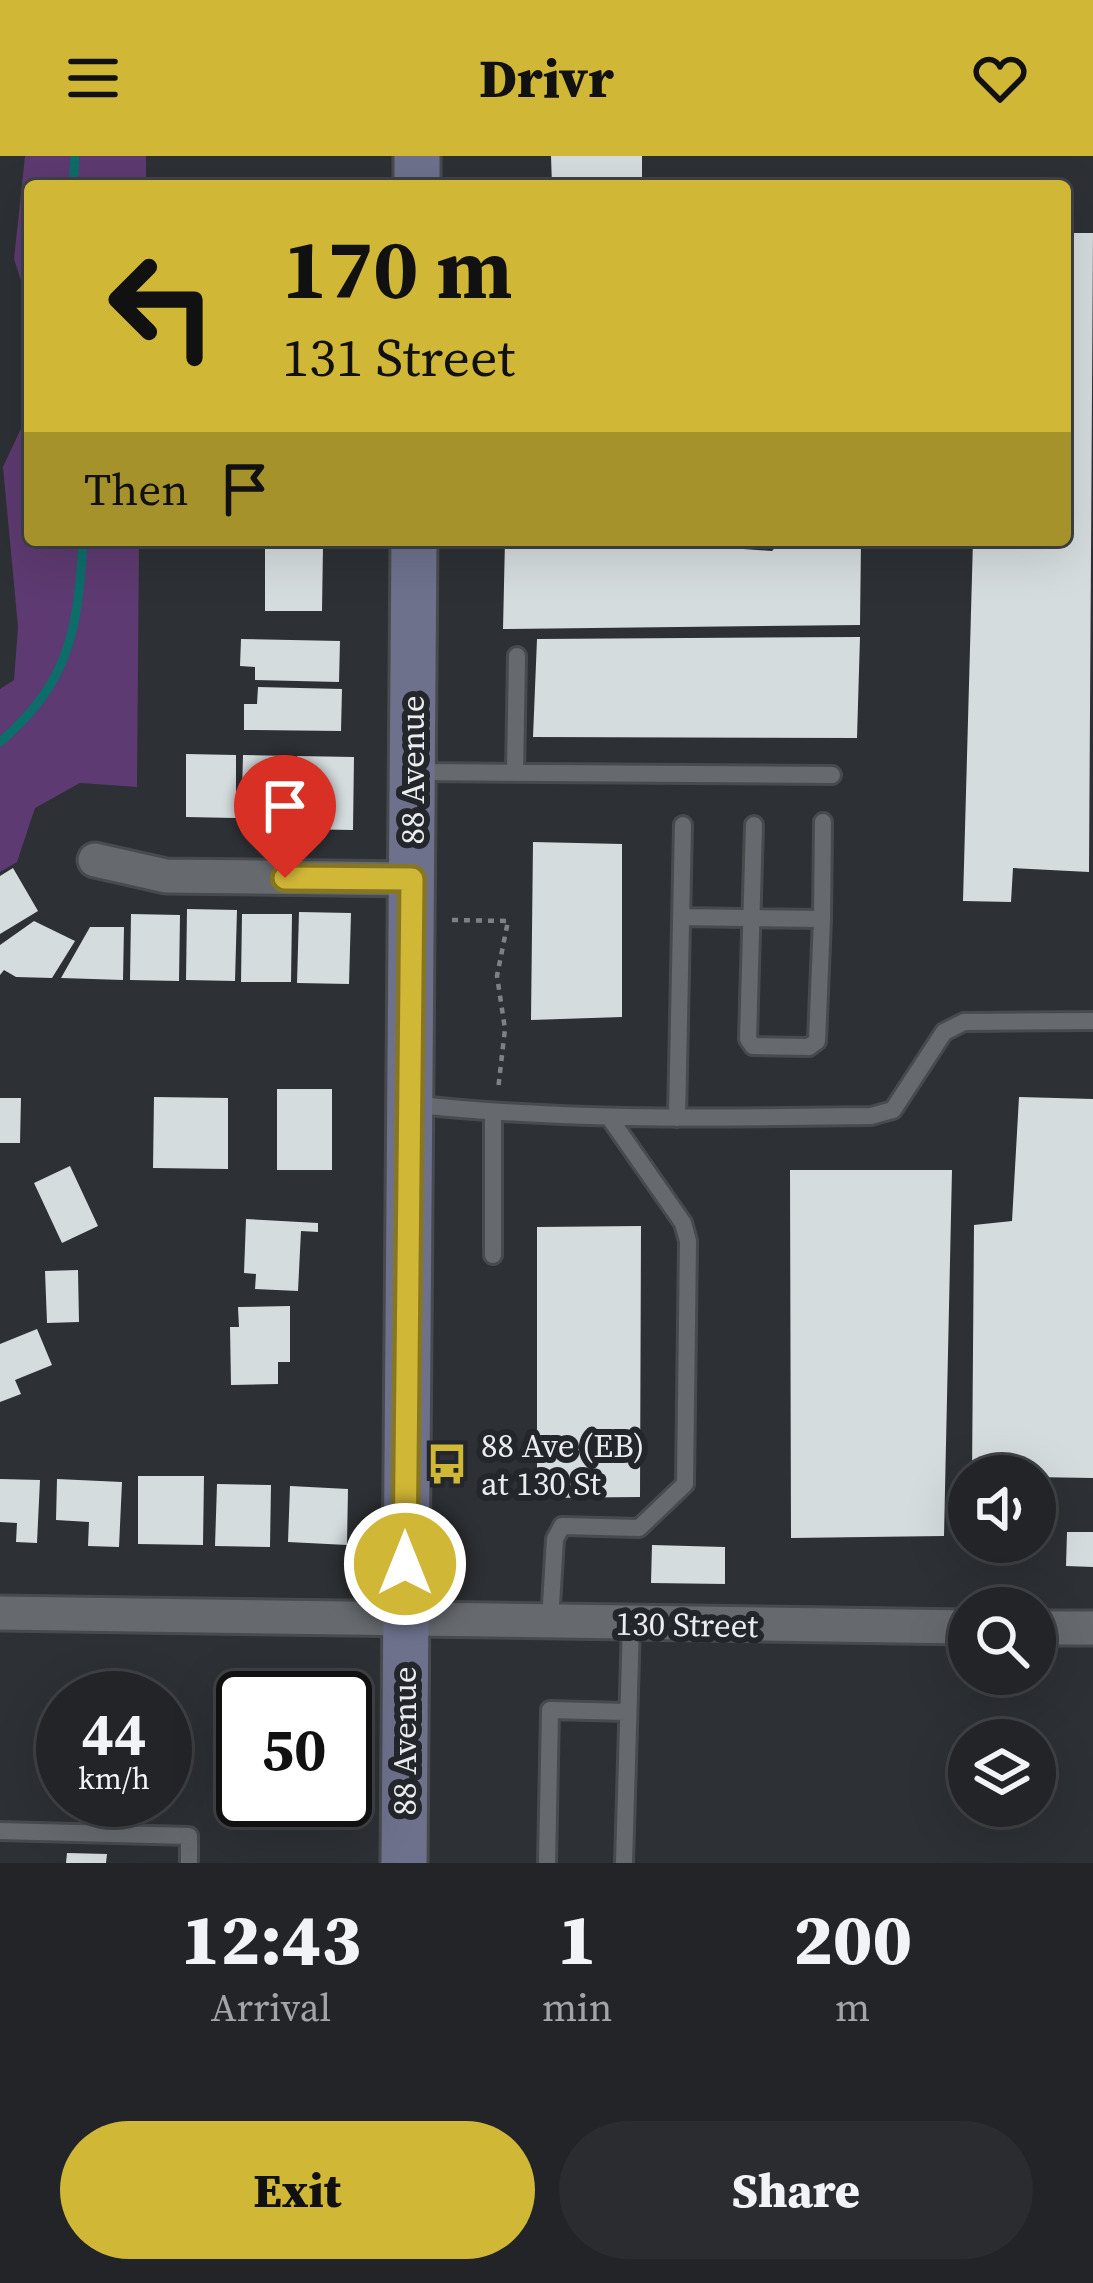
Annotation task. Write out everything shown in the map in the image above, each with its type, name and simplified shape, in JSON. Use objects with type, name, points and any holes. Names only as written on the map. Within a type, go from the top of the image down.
[{"type":"main road","name":"88 Avenue","points":[[404,1863],[414,546]]},
{"type":"street","points":[[95,860],[166,876],[412,879]]},
{"type":"street","name":"130 Street","points":[[0,1613],[948,1627]]},
{"type":"street","points":[[1056,1628],[1093,1628]]},
{"type":"lane","points":[[515,773],[517,656]]},
{"type":"lane","points":[[412,772],[832,775]]},
{"type":"lane","points":[[754,825],[748,1039],[753,1046],[809,1047],[817,1040],[824,822]]},
{"type":"lane","points":[[677,1118],[682,825]]},
{"type":"lane","points":[[681,917],[822,919]]},
{"type":"lane","points":[[409,1104],[496,1114],[609,1117],[871,1116],[893,1110],[944,1032],[964,1022],[1093,1021]]},
{"type":"lane","points":[[494,1255],[496,1114]]},
{"type":"lane","points":[[550,1621],[555,1539],[562,1526],[639,1528],[685,1484],[688,1241],[683,1223],[609,1117]]},
{"type":"lane","points":[[624,1863],[631,1624]]},
{"type":"lane","points":[[547,1863],[550,1710],[627,1712]]},
{"type":"lane","points":[[0,1831],[189,1836],[189,1863]]},
{"type":"path","points":[[452,920],[508,921],[497,976],[505,1029],[498,1055],[496,1114]]},
{"type":"shaded area","points":[[25,156],[146,156],[146,180],[24,180],[24,290],[14,259]]},
{"type":"shaded area","points":[[24,422],[24,546],[139,546],[137,787],[80,783],[35,808],[17,862],[0,872],[0,689],[14,680],[18,627],[3,467]]},
{"type":"building","points":[[551,156],[642,156],[642,180],[552,180]]},
{"type":"building","points":[[1071,233],[1093,233],[1089,872],[1013,868],[1011,902],[963,901],[973,546],[1071,546]]},
{"type":"building","points":[[323,546],[322,611],[265,611],[265,547]]},
{"type":"building","points":[[505,546],[739,546],[772,551],[777,546],[861,546],[860,625],[503,629]]},
{"type":"building","points":[[860,637],[857,738],[533,737],[537,639]]},
{"type":"building","points":[[241,639],[340,641],[339,682],[255,680],[255,667],[240,666]]},
{"type":"building","points":[[258,687],[342,689],[341,731],[244,730],[244,704],[257,704]]},
{"type":"building","points":[[186,754],[236,755],[236,818],[186,817]]},
{"type":"building","points":[[243,755],[292,756],[290,828],[241,827]]},
{"type":"building","points":[[297,756],[354,757],[353,830],[296,829]]},
{"type":"building","points":[[533,842],[622,844],[622,1017],[531,1020]]},
{"type":"building","points":[[13,868],[38,911],[0,934],[0,876]]},
{"type":"building","points":[[187,909],[237,910],[235,981],[186,980]]},
{"type":"building","points":[[299,912],[351,913],[349,984],[297,983]]},
{"type":"building","points":[[131,914],[180,915],[179,981],[130,980]]},
{"type":"building","points":[[242,914],[292,914],[291,982],[241,982]]},
{"type":"building","points":[[34,921],[75,941],[52,978],[16,977],[4,970],[0,975],[0,945]]},
{"type":"building","points":[[90,927],[124,927],[123,980],[61,978]]},
{"type":"building","points":[[277,1089],[332,1089],[332,1170],[277,1170]]},
{"type":"building","points":[[154,1097],[228,1098],[228,1169],[153,1168]]},
{"type":"building","points":[[1019,1097],[1093,1099],[1093,1478],[1056,1477],[1056,1455],[972,1455],[974,1225],[1012,1221]]},
{"type":"building","points":[[0,1098],[21,1098],[20,1143],[0,1143]]},
{"type":"building","points":[[70,1166],[98,1226],[62,1243],[34,1183]]},
{"type":"building","points":[[790,1170],[952,1170],[944,1536],[791,1538]]},
{"type":"building","points":[[246,1219],[318,1223],[318,1232],[301,1231],[298,1291],[255,1289],[256,1274],[244,1273]]},
{"type":"building","points":[[641,1226],[640,1497],[537,1498],[537,1227]]},
{"type":"building","points":[[78,1270],[79,1322],[47,1323],[45,1271]]},
{"type":"building","points":[[290,1306],[290,1362],[278,1362],[278,1384],[231,1385],[230,1327],[239,1327],[238,1307]]},
{"type":"building","points":[[37,1329],[52,1365],[15,1380],[21,1394],[0,1402],[0,1344]]},
{"type":"building","points":[[138,1476],[204,1476],[203,1545],[138,1544]]},
{"type":"building","points":[[0,1479],[40,1480],[37,1543],[16,1542],[17,1523],[0,1522]]},
{"type":"building","points":[[57,1479],[122,1482],[119,1547],[88,1546],[89,1522],[56,1520]]},
{"type":"building","points":[[217,1484],[271,1485],[270,1547],[215,1546]]},
{"type":"building","points":[[290,1486],[348,1489],[347,1545],[288,1542]]},
{"type":"building","points":[[1067,1532],[1093,1532],[1093,1567],[1066,1566]]},
{"type":"building","points":[[652,1545],[725,1547],[725,1584],[651,1583]]},
{"type":"building","points":[[67,1853],[107,1854],[106,1863],[66,1863]]},
{"type":"waterway","points":[[73,180],[75,156]]},
{"type":"waterway","points":[[0,742],[42,698],[66,652],[78,601],[83,546]]},
{"type":"place","name":"88 Ave (EB) at 130 St","points":[[447,1464]]},
{"type":"route","points":[[285,878],[412,879],[405,1564]]}]
